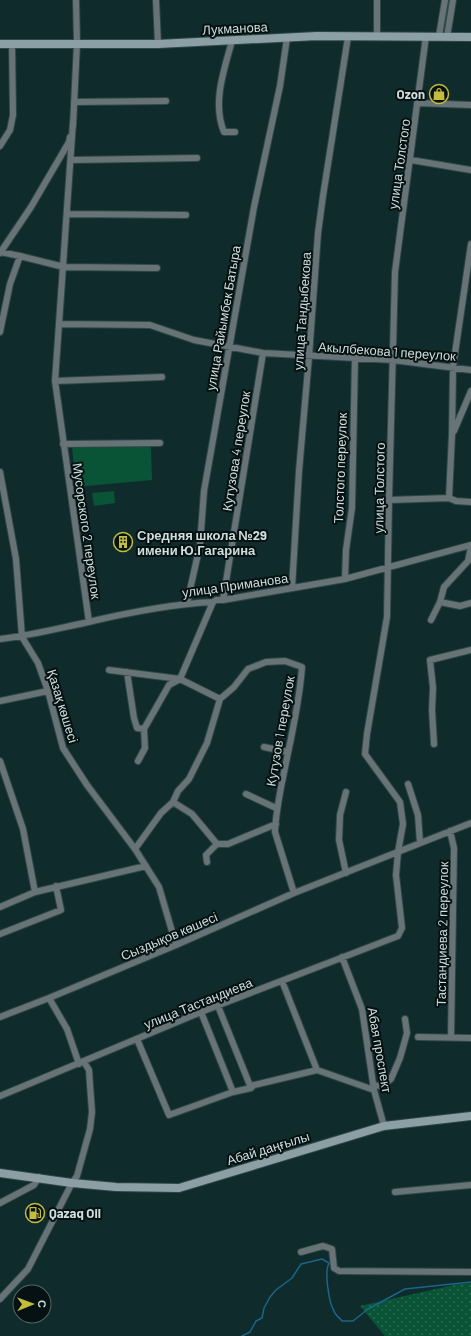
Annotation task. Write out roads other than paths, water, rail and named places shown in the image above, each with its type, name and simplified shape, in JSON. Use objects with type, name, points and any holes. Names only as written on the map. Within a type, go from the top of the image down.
[{"type":"street","points":[[76,0],[77,43],[74,122],[69,142],[31,207],[0,253],[20,256],[64,267],[157,268]]},
{"type":"street","points":[[156,0],[158,44]]},
{"type":"street","points":[[376,36],[377,0]]},
{"type":"street","points":[[439,36],[445,0]]},
{"type":"street","points":[[447,37],[453,0]]},
{"type":"street","name":"Лукманова","points":[[0,44],[158,44],[317,36],[471,37]]},
{"type":"street","name":"улица Толстого","points":[[402,928],[396,875],[403,824],[400,802],[365,754],[387,617],[395,272],[411,160],[426,36]]},
{"type":"street","name":"улица Тандыбекова","points":[[292,588],[299,471],[310,356],[321,211],[348,37]]},
{"type":"street","name":"улица Райымбек Батыра","points":[[187,603],[200,545],[204,491],[252,219],[280,86],[287,38]]},
{"type":"street","points":[[232,41],[219,93],[220,123],[224,132],[235,132]]},
{"type":"street","points":[[0,146],[10,130],[13,115],[12,44]]},
{"type":"street","points":[[74,102],[166,101]]},
{"type":"street","points":[[418,103],[471,105]]},
{"type":"street","name":"Мусорского 2 переулок","points":[[74,122],[55,381],[89,622]]},
{"type":"street","points":[[71,160],[197,158]]},
{"type":"street","points":[[411,160],[471,170]]},
{"type":"street","points":[[68,214],[186,215]]},
{"type":"street","points":[[449,498],[453,367],[471,244]]},
{"type":"street","points":[[0,332],[10,284],[20,256]]},
{"type":"street","points":[[59,324],[150,325],[194,340],[230,347]]},
{"type":"street","name":"Акылбекова 1 переулок","points":[[230,347],[263,353],[393,360],[471,370]]},
{"type":"street","name":"Кутузова 4 переулок","points":[[223,600],[263,353]]},
{"type":"street","name":"Толстого переулок","points":[[345,579],[346,550],[352,508],[355,357]]},
{"type":"street","points":[[55,381],[162,377]]},
{"type":"street","points":[[452,434],[471,391]]},
{"type":"street","points":[[452,411],[462,410]]},
{"type":"street","name":"Мусорского 2 переулок","points":[[63,444],[160,443]]},
{"type":"street","name":"Қазақ көшесі","points":[[0,472],[16,559],[22,637],[38,663],[48,690],[63,748],[86,785],[146,866],[158,887],[176,945]]},
{"type":"street","points":[[389,500],[449,498],[456,501],[471,502]]},
{"type":"street","points":[[431,620],[440,602],[444,587],[468,561],[471,546]]},
{"type":"street","name":"улица Приманова","points":[[0,639],[22,637],[187,603],[213,602],[216,600],[345,579],[471,546]]},
{"type":"street","points":[[138,761],[145,748],[144,729],[169,685],[180,679],[213,602]]},
{"type":"street","points":[[440,602],[460,606],[471,603]]},
{"type":"street","points":[[434,744],[432,710],[433,688],[430,660],[471,650]]},
{"type":"street","name":"Кутузов 1 переулок","points":[[220,698],[234,687],[248,669],[266,662],[285,661],[302,667],[288,752],[276,808],[275,832],[294,893]]},
{"type":"street","points":[[110,670],[180,679],[220,698],[207,743],[189,779],[178,791],[173,802],[161,813],[135,850]]},
{"type":"street","points":[[127,672],[134,718],[137,728],[144,729]]},
{"type":"street","points":[[0,701],[48,690]]},
{"type":"street","points":[[264,747],[288,752]]},
{"type":"street","points":[[0,761],[23,829],[35,892]]},
{"type":"street","points":[[408,784],[418,816],[420,843]]},
{"type":"street","points":[[346,792],[340,815],[339,840],[346,873]]},
{"type":"street","points":[[246,794],[276,808]]},
{"type":"street","points":[[173,802],[192,814],[216,844]]},
{"type":"street","name":"Сыздықов көшесі","points":[[0,1017],[176,945],[294,893],[471,823]]},
{"type":"street","points":[[207,862],[206,855],[216,844],[228,844],[276,824]]},
{"type":"street","name":"Тастандиева 2 переулок","points":[[450,832],[454,848],[452,1038]]},
{"type":"street","points":[[0,907],[35,892],[56,886],[146,866]]},
{"type":"street","points":[[0,934],[61,910],[56,886]]},
{"type":"street","name":"улица Тастандиева","points":[[0,1096],[202,1012],[398,936],[402,928]]},
{"type":"street","name":"Абая проспект","points":[[342,957],[362,1009],[374,1088],[384,1126]]},
{"type":"street","points":[[282,981],[317,1070]]},
{"type":"street","points":[[0,1299],[28,1270],[72,1182],[77,1176],[90,1129],[92,1112],[89,1070],[82,1063],[67,1029],[49,998]]},
{"type":"street","points":[[218,1006],[251,1088]]},
{"type":"street","points":[[202,1012],[233,1092]]},
{"type":"street","points":[[137,1039],[168,1115],[233,1092],[251,1088],[254,1085],[317,1070],[374,1088],[382,1086],[391,1079],[400,1058],[407,1033],[405,1019]]},
{"type":"street","points":[[418,1037],[471,1038]]},
{"type":"street","name":"Абай даңғылы","points":[[0,1173],[116,1187],[179,1188],[384,1126],[471,1116]]},
{"type":"street","points":[[0,1203],[34,1185],[38,1177]]},
{"type":"street","points":[[395,1192],[471,1185]]},
{"type":"street","points":[[301,1252],[323,1246],[332,1249],[334,1268],[339,1271],[471,1272]]},
{"type":"waterway","points":[[242,1336],[250,1332],[256,1321],[262,1318],[264,1308],[270,1297],[276,1290],[292,1278],[301,1264],[322,1259],[329,1263],[327,1280],[330,1301],[336,1315],[342,1321],[353,1321],[368,1309],[405,1289],[471,1282]]},
{"type":"place","name":"Ozon","points":[[439,94]]},
{"type":"place","name":"Средняя школа №29 имени Ю.Гагарина","points":[[123,542]]},
{"type":"place","name":"Qazaq Oil","points":[[35,1213]]}]
